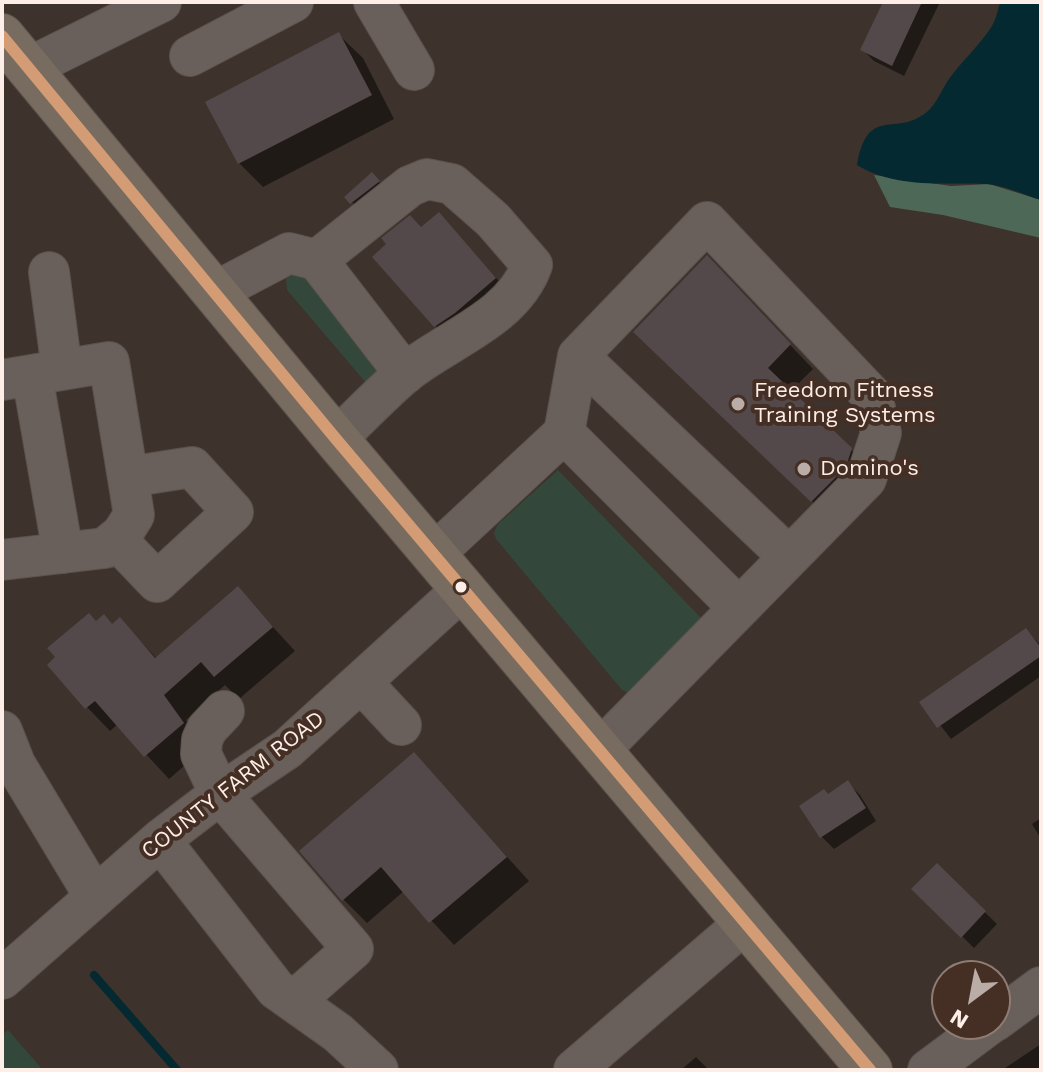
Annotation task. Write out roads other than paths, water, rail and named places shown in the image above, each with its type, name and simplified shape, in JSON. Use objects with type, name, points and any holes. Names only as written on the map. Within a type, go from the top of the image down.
[{"type":"highway","points":[[15,52],[213,293],[870,1070]]},
{"type":"street","points":[[15,52],[161,2]]},
{"type":"street","points":[[190,56],[242,14],[293,2]]},
{"type":"street","points":[[374,2],[414,70]]},
{"type":"street","points":[[317,260],[410,186],[427,179],[452,184],[493,220],[532,265],[525,282],[485,321],[405,374],[336,439]]},
{"type":"street","points":[[434,554],[564,433],[578,356],[707,222],[872,396],[881,433],[866,479],[599,751]]},
{"type":"street","points":[[213,293],[289,253],[317,260],[405,374]]},
{"type":"street","points":[[49,272],[32,375],[63,553]]},
{"type":"street","points":[[578,356],[789,557]]},
{"type":"street","points":[[2,560],[105,548],[134,515],[109,362],[32,375]]},
{"type":"street","points":[[564,433],[739,608]]},
{"type":"street","points":[[116,539],[157,582],[233,512],[192,467],[128,477]]},
{"type":"street","name":"COUNTY FARM ROAD","points":[[2,979],[160,840],[220,794],[287,749],[463,589]]},
{"type":"street","points":[[361,682],[401,725]]},
{"type":"street","points":[[224,711],[207,729],[201,754],[220,794],[353,949],[294,1001]]},
{"type":"street","points":[[2,731],[15,764],[95,897]]},
{"type":"street","points":[[160,840],[276,989],[338,1033],[378,1070]]},
{"type":"street","points":[[574,1070],[745,923]]},
{"type":"street","points":[[1011,1009],[1041,987]]},
{"type":"street","points":[[928,1070],[969,1040]]},
{"type":"water","points":[[1000,2],[1041,2],[1041,200],[993,185],[920,183],[888,178],[857,165],[868,134],[885,125],[916,119],[931,108],[949,79],[992,26]]},
{"type":"waterway","points":[[94,975],[177,1070]]},
{"type":"place","name":"Freedom Fitness Training Systems","points":[[738,404]]},
{"type":"place","name":"Domino's","points":[[804,469]]}]
